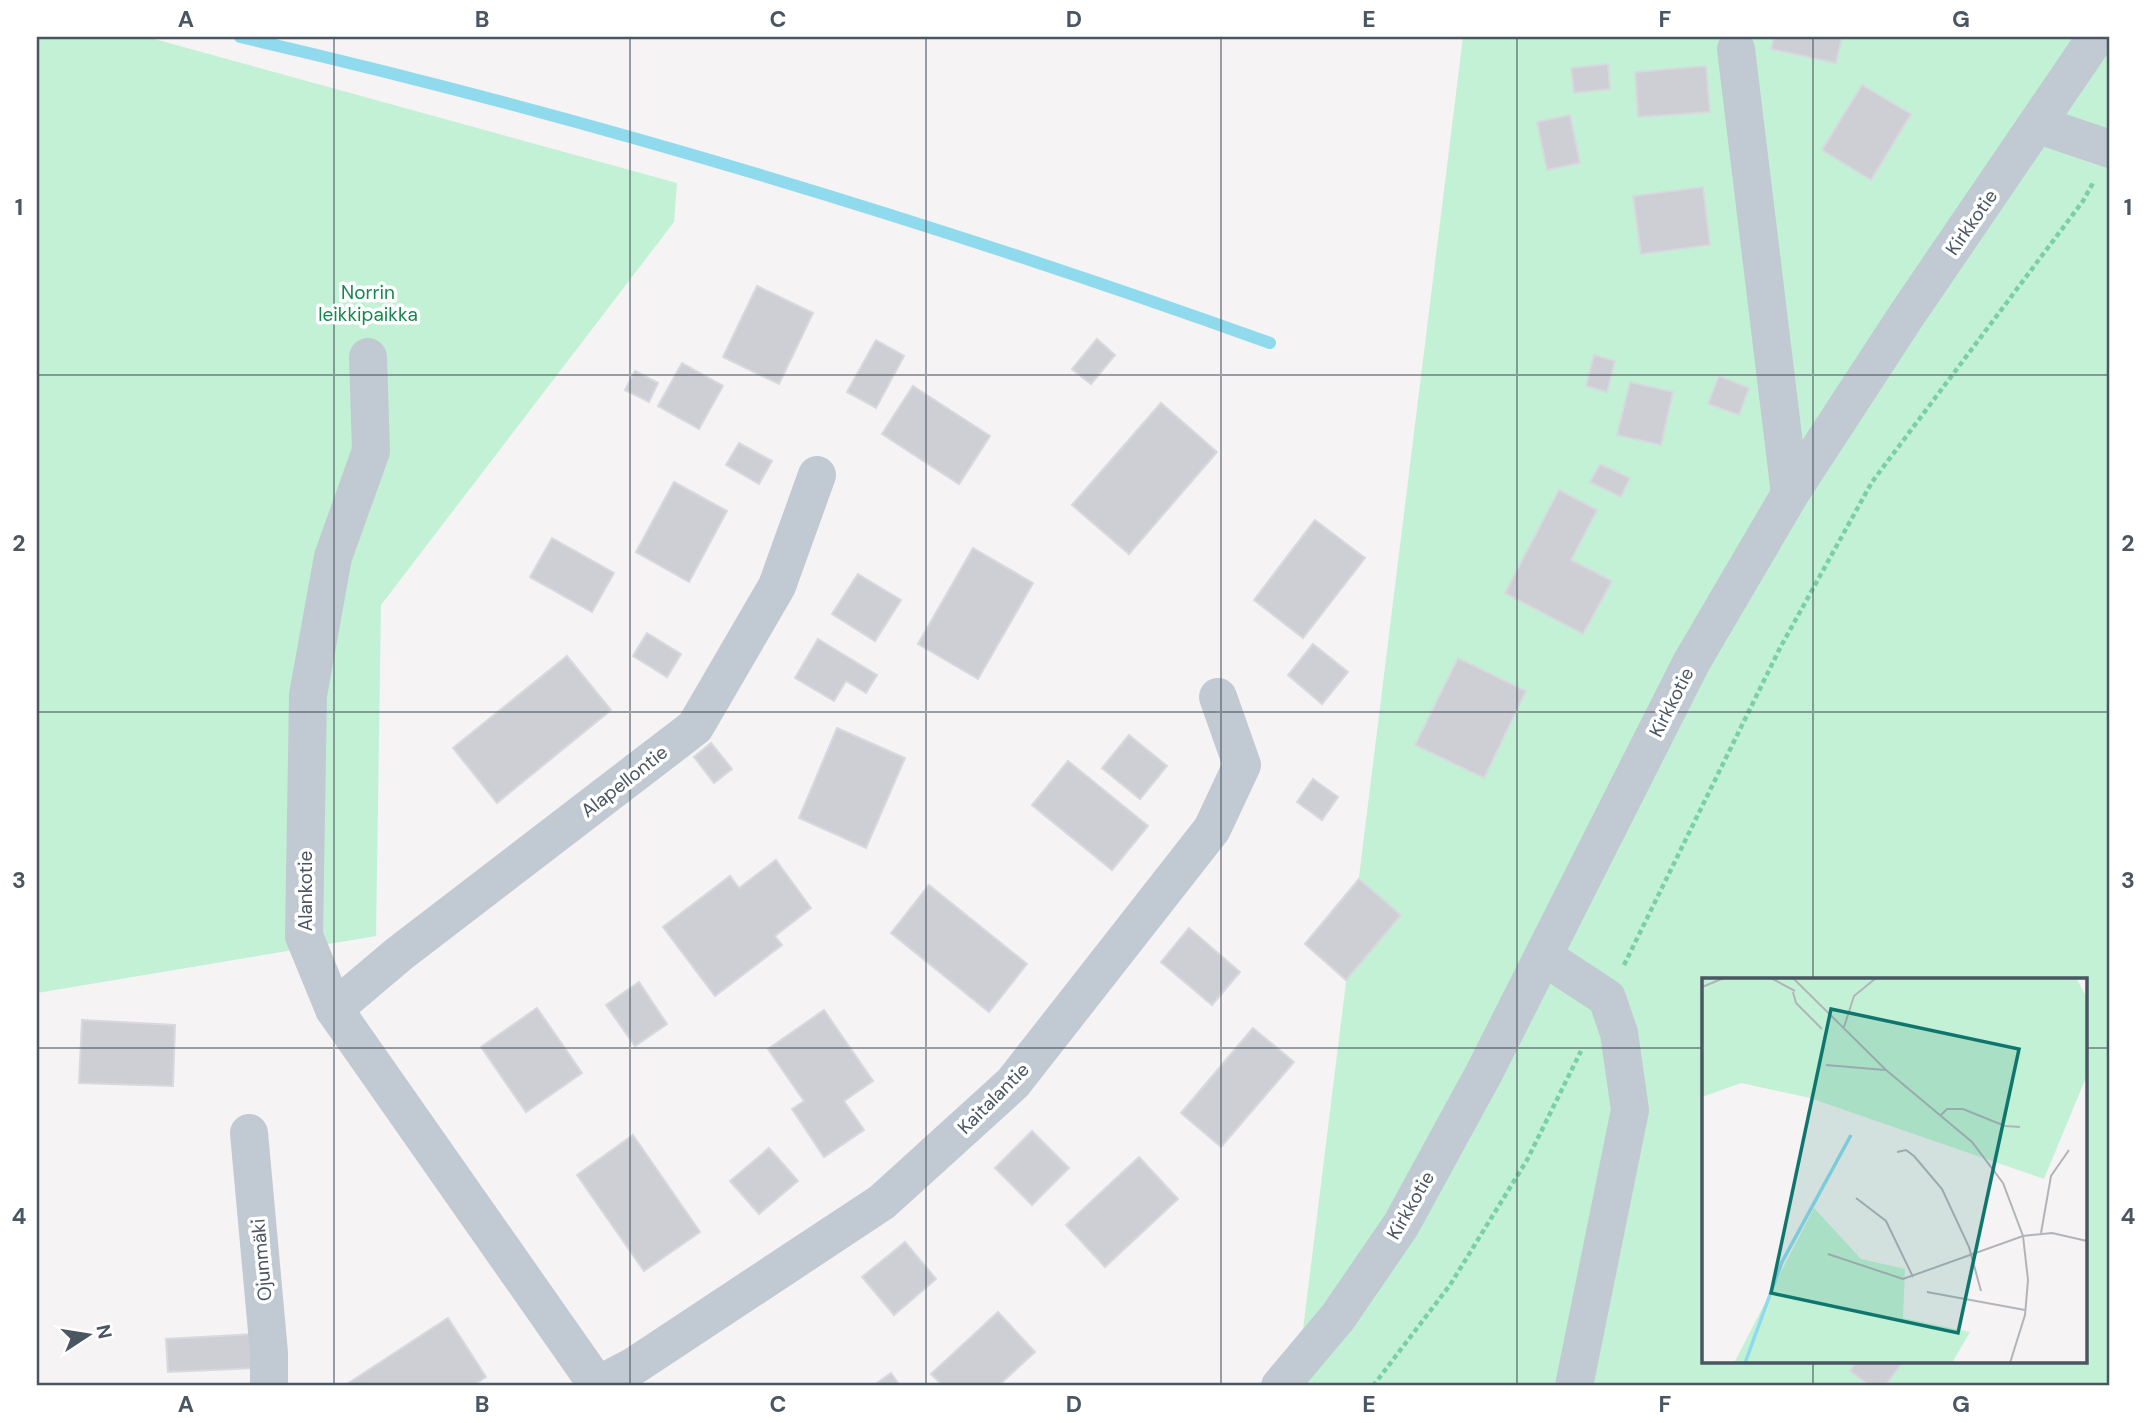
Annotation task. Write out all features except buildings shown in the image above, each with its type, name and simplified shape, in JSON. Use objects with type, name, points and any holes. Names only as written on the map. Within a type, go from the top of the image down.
[{"type":"street","name":"Kirkkotie","points":[[1280,1386],[1338,1317],[1401,1225],[1484,1073],[1691,663],[1790,494],[1906,316],[2039,125],[2096,37]]},
{"type":"street","points":[[1736,49],[1790,494]]},
{"type":"street","points":[[2039,125],[2105,160]]},
{"type":"street","name":"Alankotie","points":[[368,357],[372,451],[334,557],[308,695],[304,936],[334,1009],[597,1386]]},
{"type":"street","name":"Alapellontie","points":[[334,1009],[399,954],[695,727],[777,586],[817,475]]},
{"type":"street","name":"Kaitalantie","points":[[597,1386],[634,1366],[881,1202],[1013,1083],[1212,830],[1242,765],[1217,697]]},
{"type":"street","points":[[1543,956],[1607,998],[1619,1033],[1630,1110],[1574,1386]]},
{"type":"street","name":"Ojunmäki","points":[[248,1133],[270,1353],[269,1386]]},
{"type":"path","points":[[1373,1386],[1450,1285],[1527,1160],[1780,648],[1872,482],[2083,201],[2105,160]]},
{"type":"green space","name":"Norrin leikkipaikka","points":[[37,37],[147,37],[677,183],[674,222],[381,605],[376,936],[37,993]]},
{"type":"green space","points":[[1463,37],[2110,37],[2110,1386],[1296,1386]]},
{"type":"waterway","points":[[240,37],[501,102],[760,175],[1016,255],[1270,343]]}]
